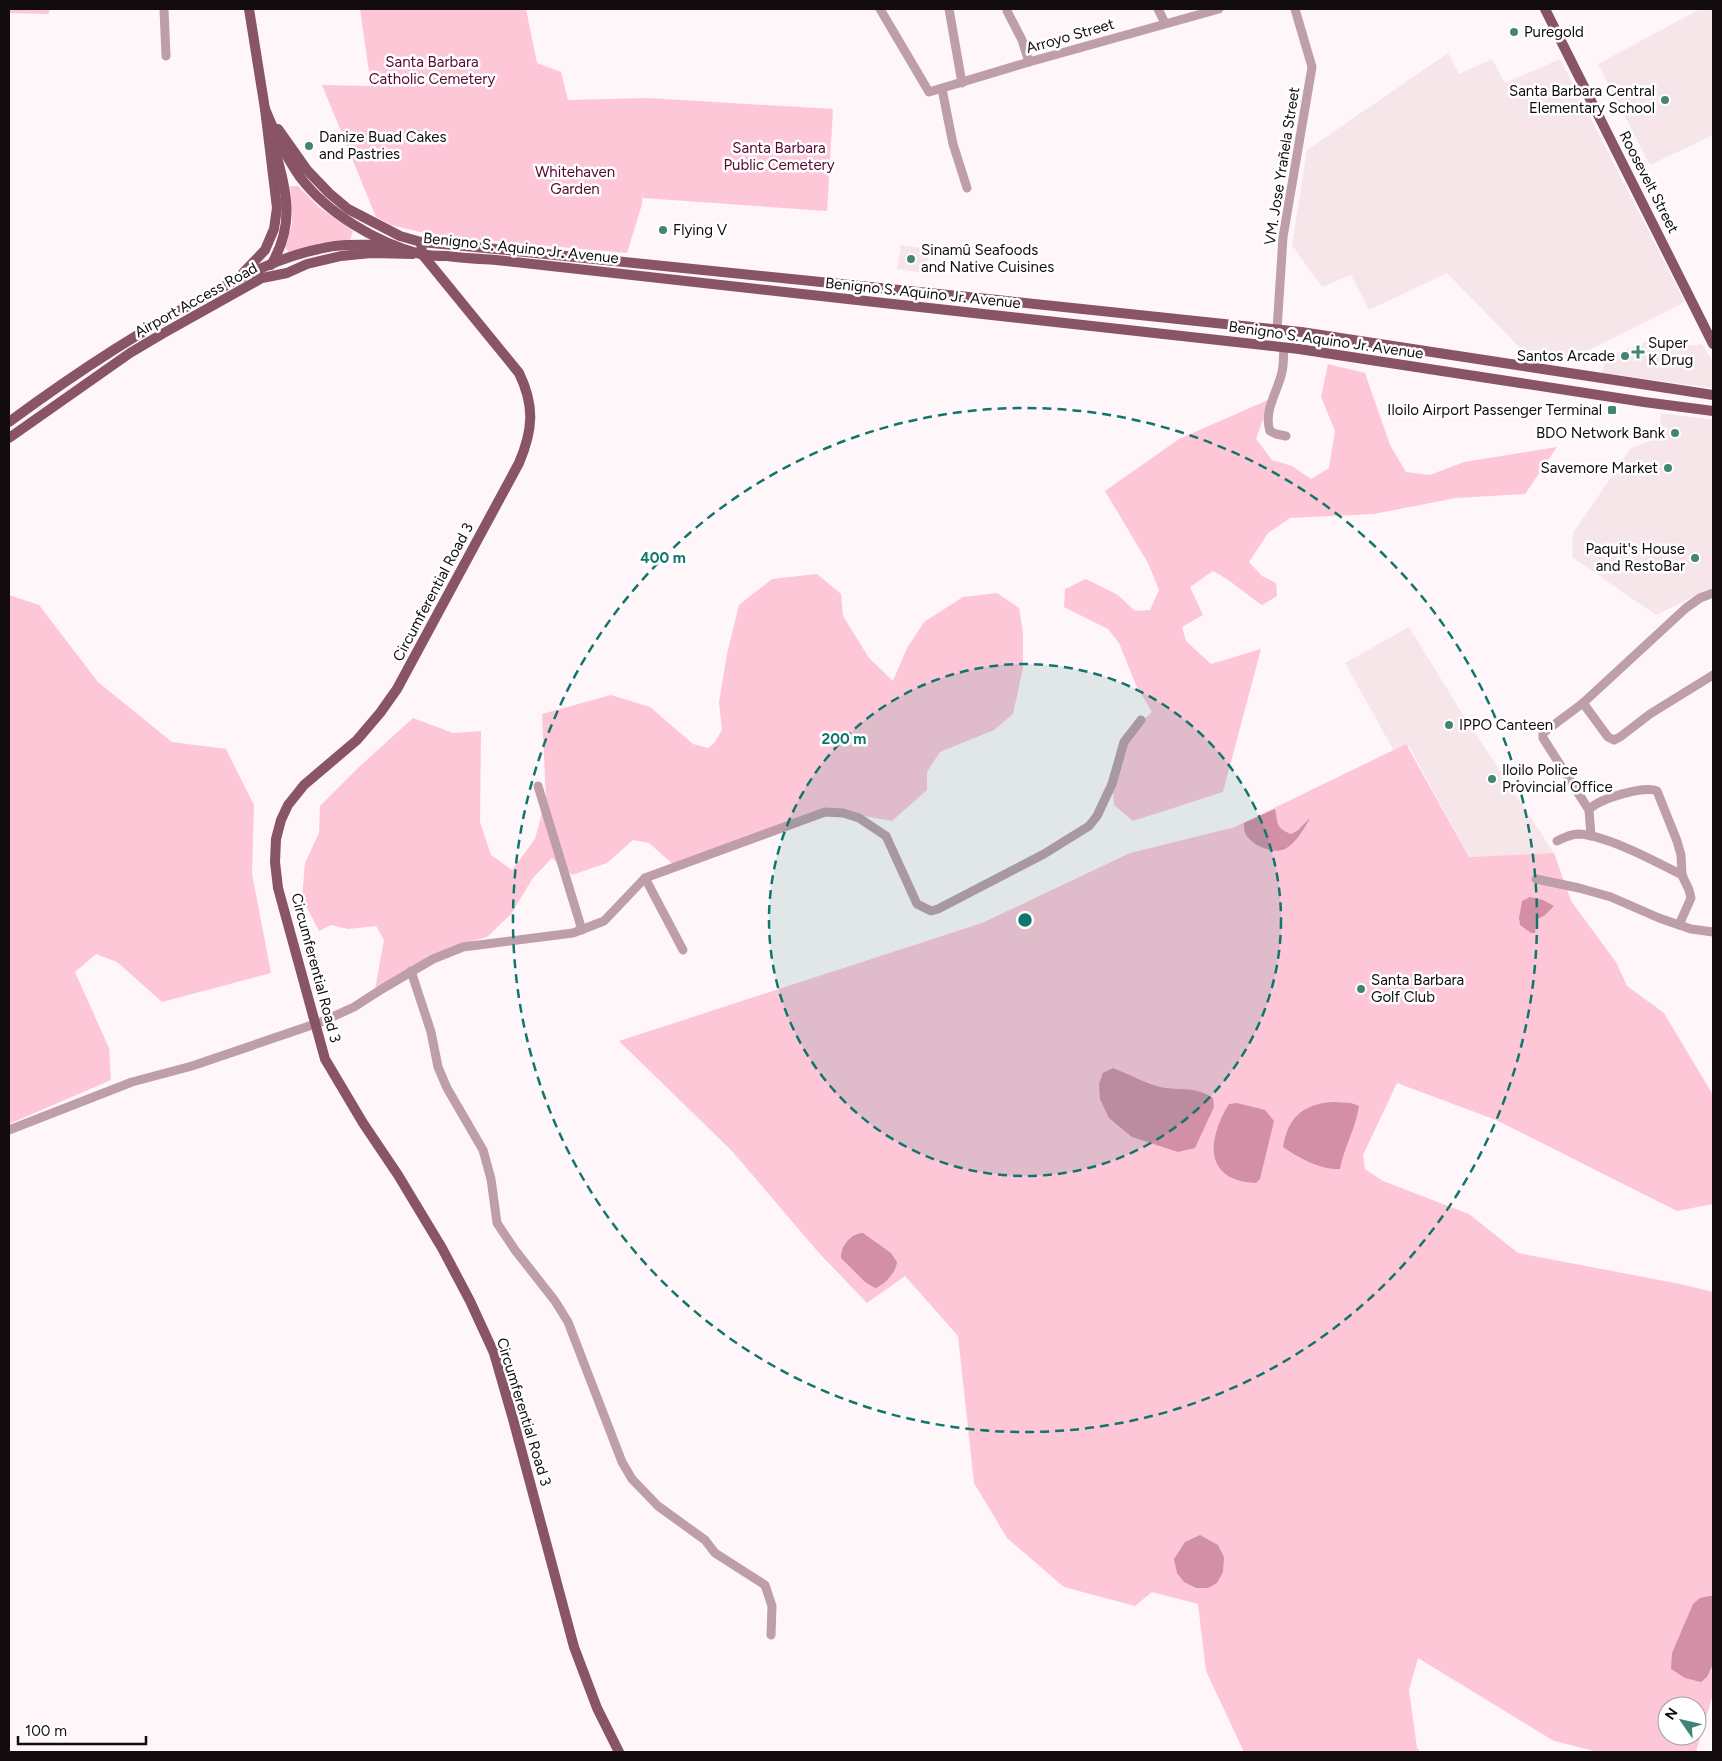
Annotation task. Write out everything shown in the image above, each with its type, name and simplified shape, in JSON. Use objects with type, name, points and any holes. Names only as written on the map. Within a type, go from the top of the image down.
[{"type":"main road","points":[[235,281],[252,266],[265,250],[274,229],[277,208],[265,109],[249,9]]},
{"type":"main road","name":"Roosevelt Street","points":[[1545,9],[1713,343]]},
{"type":"main road","points":[[262,278],[278,252],[285,231],[288,210],[265,109]]},
{"type":"main road","name":"Benigno S. Aquino Jr. Avenue","points":[[265,109],[307,170],[329,193],[348,209],[372,222],[400,236],[421,242],[1278,330],[1713,395]]},
{"type":"main road","name":"Benigno S. Aquino Jr. Avenue","points":[[265,109],[281,147],[301,177],[323,200],[342,216],[368,233],[422,254],[496,260],[1299,349],[1713,411]]},
{"type":"main road","points":[[421,242],[422,254]]},
{"type":"main road","name":"Airport Access Road","points":[[9,422],[131,338],[165,317],[271,264],[320,248],[349,244],[421,242]]},
{"type":"main road","name":"Airport Access Road","points":[[9,438],[130,354],[262,278],[287,273],[307,264],[340,256],[371,253],[422,254]]},
{"type":"main road","name":"Circumferential Road 3","points":[[422,254],[519,373],[528,394],[530,408],[531,425],[527,443],[519,463],[396,689],[380,713],[357,740],[296,793],[288,805],[281,820],[276,839],[275,862],[278,888],[325,1059],[442,1248],[467,1295],[494,1353],[574,1646],[597,1708],[619,1752]]},
{"type":"main road","points":[[1007,318],[1009,301]]},
{"type":"main road","points":[[1644,402],[1646,386]]},
{"type":"street","points":[[164,9],[166,56]]},
{"type":"street","name":"Arroyo Street","points":[[880,9],[929,92],[1219,9]]},
{"type":"street","points":[[949,9],[962,83]]},
{"type":"street","points":[[1158,9],[1165,23]]},
{"type":"street","name":"VM. Jose Yrañela Street","points":[[1278,330],[1283,237],[1312,67],[1295,9]]},
{"type":"street","points":[[1007,10],[1022,40],[1029,62]]},
{"type":"street","points":[[942,88],[953,144],[967,188]]},
{"type":"street","points":[[1284,348],[1282,373],[1270,407],[1268,425],[1270,430],[1276,434],[1286,436]]},
{"type":"street","points":[[1591,836],[1589,810],[1542,738],[1546,731],[1583,703],[1686,608],[1700,598],[1713,593]]},
{"type":"street","points":[[1583,703],[1608,737],[1614,740],[1650,714],[1713,675]]},
{"type":"street","points":[[9,1130],[79,1101],[132,1082],[192,1066],[315,1024],[354,1007],[411,971],[463,947],[573,933],[582,930],[604,920],[645,878],[825,812],[843,813],[859,818],[886,836],[917,904],[931,911],[938,909],[1044,854],[1089,826],[1097,816],[1112,784],[1124,742],[1141,720]]},
{"type":"street","points":[[538,786],[582,930]]},
{"type":"street","points":[[1589,810],[1593,805],[1607,799],[1647,789],[1657,791],[1677,841],[1681,855],[1682,875],[1691,898],[1679,925]]},
{"type":"street","points":[[1557,842],[1577,834],[1591,836],[1609,841],[1682,875]]},
{"type":"street","points":[[645,878],[683,950]]},
{"type":"street","points":[[1536,879],[1611,897],[1679,925],[1713,932]]},
{"type":"street","points":[[411,971],[431,1032],[438,1067],[483,1150],[491,1179],[496,1223],[555,1301],[568,1322],[622,1462],[632,1479],[658,1506],[705,1540],[716,1552],[765,1585],[772,1606],[771,1635]]},
{"type":"shaded area","name":"Santa Barbara Central Elementary School","points":[[1700,9],[1713,9],[1713,135],[1650,165],[1598,64]]},
{"type":"shaded area","points":[[1448,53],[1459,74],[1492,59],[1505,83],[1560,59],[1685,302],[1579,355],[1556,361],[1536,357],[1524,352],[1447,273],[1369,310],[1351,275],[1322,287],[1292,245],[1307,150]]},
{"type":"shaded area","points":[[901,245],[930,249],[926,273],[897,269]]},
{"type":"shaded area","points":[[1658,337],[1664,349],[1702,344],[1713,362],[1713,388],[1602,373],[1605,358]]},
{"type":"shaded area","points":[[1661,413],[1713,420],[1713,587],[1656,615],[1572,557],[1573,533],[1631,448],[1648,442],[1660,429]]},
{"type":"shaded area","points":[[1409,627],[1460,710],[1554,853],[1469,857],[1409,746],[1395,753],[1345,663]]},
{"type":"shaded area","points":[[1275,809],[1280,827],[1291,834],[1297,831],[1310,818],[1296,839],[1280,851],[1263,848],[1253,842],[1246,835],[1244,829],[1244,823]]},
{"type":"shaded area","points":[[1530,897],[1543,900],[1554,906],[1545,915],[1536,920],[1535,933],[1531,933],[1520,925],[1519,918],[1522,901]]},
{"type":"shaded area","points":[[1113,1068],[1160,1087],[1194,1090],[1213,1098],[1214,1107],[1195,1148],[1178,1152],[1132,1137],[1109,1118],[1100,1099],[1099,1084],[1103,1073]]},
{"type":"shaded area","points":[[1333,1102],[1351,1103],[1359,1106],[1340,1169],[1325,1168],[1317,1165],[1283,1147],[1289,1128],[1298,1114],[1313,1106]]},
{"type":"shaded area","points":[[1237,1103],[1265,1110],[1274,1121],[1260,1179],[1256,1183],[1226,1175],[1218,1166],[1214,1156],[1216,1131],[1222,1117],[1229,1104]]},
{"type":"shaded area","points":[[863,1233],[891,1253],[897,1262],[895,1270],[889,1278],[875,1288],[865,1282],[841,1258],[842,1249],[847,1241],[854,1235]]},
{"type":"shaded area","points":[[1200,1535],[1218,1545],[1224,1557],[1223,1572],[1217,1583],[1208,1588],[1196,1588],[1184,1582],[1177,1573],[1174,1559],[1185,1542]]},
{"type":"shaded area","points":[[1713,1596],[1713,1664],[1707,1677],[1701,1682],[1685,1678],[1671,1669],[1672,1653],[1693,1604],[1700,1598]]},
{"type":"green space","points":[[9,9],[50,9],[48,14],[9,13]]},
{"type":"green space","points":[[360,9],[526,9],[537,63],[561,72],[568,100],[647,98],[833,109],[827,211],[643,198],[643,192],[642,204],[627,253],[437,236],[391,225],[376,217],[322,85],[371,86]]},
{"type":"green space","points":[[290,186],[298,186],[319,207],[353,231],[350,240],[289,252],[285,248],[292,223]]},
{"type":"green space","points":[[1328,364],[1365,373],[1390,445],[1406,472],[1430,475],[1464,462],[1557,447],[1525,494],[1456,498],[1374,514],[1290,518],[1268,533],[1249,562],[1262,576],[1276,583],[1277,596],[1262,605],[1213,571],[1190,587],[1203,615],[1182,627],[1186,641],[1211,664],[1261,649],[1223,792],[1133,821],[1114,805],[1112,775],[1126,735],[1152,712],[1136,685],[1119,643],[1108,629],[1064,607],[1065,589],[1086,579],[1118,595],[1135,611],[1150,610],[1159,590],[1148,563],[1105,491],[1179,439],[1270,399],[1256,439],[1272,460],[1292,466],[1311,479],[1329,468],[1335,431],[1321,397]]},
{"type":"green space","points":[[817,574],[841,594],[843,616],[869,658],[893,681],[907,648],[924,622],[963,597],[997,593],[1019,608],[1023,633],[1023,668],[1013,714],[994,730],[940,752],[927,772],[927,790],[892,821],[830,810],[676,867],[649,843],[633,840],[607,863],[572,875],[552,858],[533,878],[511,914],[487,937],[459,945],[374,995],[384,940],[376,926],[348,929],[331,925],[319,931],[302,898],[305,863],[319,833],[320,806],[359,767],[413,718],[453,733],[481,731],[480,822],[491,855],[512,870],[535,839],[546,798],[542,714],[611,695],[650,707],[693,744],[708,748],[715,742],[722,730],[719,702],[727,654],[739,605],[772,579]]},
{"type":"green space","points":[[9,595],[39,605],[98,682],[172,742],[226,749],[254,805],[252,874],[271,973],[162,1002],[117,962],[96,954],[75,972],[109,1048],[111,1080],[9,1124]]},
{"type":"green space","points":[[1406,744],[1469,857],[1554,853],[1571,901],[1616,962],[1627,986],[1664,1013],[1713,1095],[1713,1204],[1677,1211],[1496,1120],[1397,1083],[1363,1155],[1365,1169],[1383,1181],[1469,1214],[1518,1253],[1713,1292],[1713,1694],[1707,1714],[1707,1696],[1657,1696],[1657,1746],[1698,1746],[1696,1752],[1598,1752],[1554,1741],[1418,1658],[1409,1690],[1417,1748],[1420,1752],[1244,1752],[1206,1671],[1198,1604],[1152,1592],[1135,1606],[1064,1587],[1007,1538],[974,1483],[958,1336],[905,1276],[867,1303],[819,1253],[732,1151],[619,1041],[982,923],[1130,853],[1235,827]]},
{"type":"place","name":"Puregold","points":[[1514,32]]},
{"type":"place","name":"Santa Barbara Central Elementary School","points":[[1665,100]]},
{"type":"place","name":"Danize Buad Cakes and Pastries","points":[[309,146]]},
{"type":"place","name":"Flying V","points":[[663,230]]},
{"type":"place","name":"Sinamû Seafoods and Native Cuisines","points":[[911,259]]},
{"type":"place","name":"Super K Drug","points":[[1638,352]]},
{"type":"place","name":"Santos Arcade","points":[[1625,356]]},
{"type":"place","name":"Iloilo Airport Passenger Terminal","points":[[1612,410]]},
{"type":"place","name":"BDO Network Bank","points":[[1675,433]]},
{"type":"place","name":"Savemore Market","points":[[1668,468]]},
{"type":"place","name":"Paquit's House and RestoBar","points":[[1695,558]]},
{"type":"place","name":"IPPO Canteen","points":[[1449,725]]},
{"type":"place","name":"Iloilo Police Provincial Office","points":[[1492,779]]},
{"type":"place","name":"Santa Barbara Golf Club","points":[[1361,989]]},
{"type":"park label","name":"Santa Barbara Catholic Cemetery","points":[[432,70]]},
{"type":"park label","name":"Santa Barbara Public Cemetery","points":[[779,156]]},
{"type":"park label","name":"Whitehaven Garden","points":[[575,180]]}]
